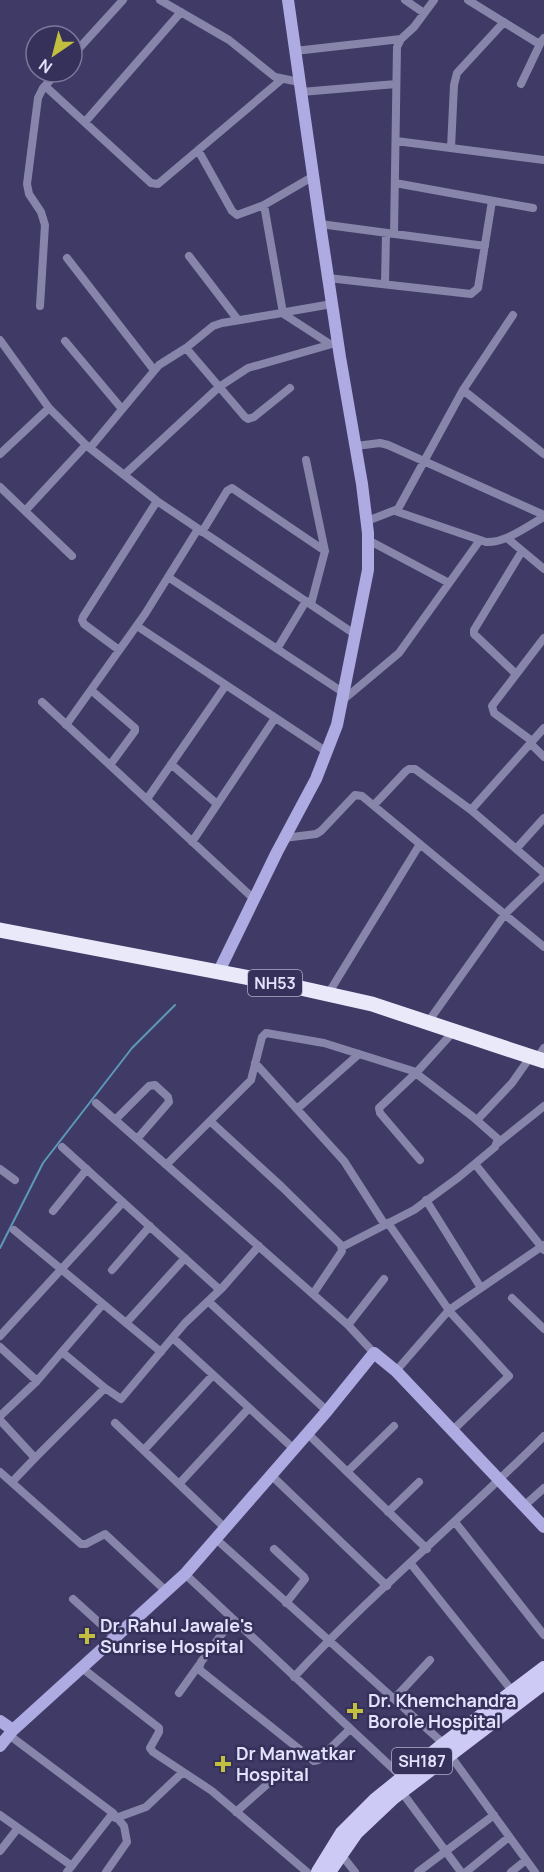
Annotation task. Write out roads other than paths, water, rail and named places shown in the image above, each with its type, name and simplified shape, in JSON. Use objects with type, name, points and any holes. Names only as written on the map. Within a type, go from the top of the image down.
[{"type":"highway","name":"NH53","points":[[0,930],[372,1004],[539,1056]]},
{"type":"main road","name":"SH187","points":[[318,1872],[346,1828],[375,1800],[401,1784],[447,1749],[544,1668]]},
{"type":"main road","name":"SH187","points":[[447,1749],[543,1687]]},
{"type":"main road","name":"SH187","points":[[329,1872],[356,1833],[401,1784]]},
{"type":"street","points":[[84,43],[123,0]]},
{"type":"street","points":[[160,0],[229,40],[275,77],[300,87],[396,84]]},
{"type":"street","points":[[218,973],[284,838],[316,779],[327,752],[344,697],[368,570],[367,521],[356,446],[334,343],[332,304],[288,0]]},
{"type":"street","points":[[405,0],[424,13]]},
{"type":"street","points":[[385,284],[395,183],[397,47],[401,39],[414,27],[434,0]]},
{"type":"street","points":[[468,0],[536,42],[543,40]]},
{"type":"street","points":[[85,122],[181,12]]},
{"type":"street","points":[[451,148],[454,85],[457,73],[504,22]]},
{"type":"street","points":[[295,51],[401,39]]},
{"type":"street","points":[[521,84],[543,40]]},
{"type":"street","points":[[40,306],[45,225],[41,212],[28,194],[27,184],[38,98],[45,86],[151,183],[158,184],[281,80]]},
{"type":"street","points":[[396,141],[544,160]]},
{"type":"street","points":[[198,150],[234,213],[240,215],[264,205],[312,177]]},
{"type":"street","points":[[395,183],[533,208]]},
{"type":"street","points":[[328,278],[471,294],[478,288],[492,201]]},
{"type":"street","points":[[264,205],[281,313]]},
{"type":"street","points":[[320,224],[485,246]]},
{"type":"street","points":[[189,256],[238,320]]},
{"type":"street","points":[[67,258],[154,370]]},
{"type":"street","points":[[25,511],[122,409],[154,370],[213,326],[332,304]]},
{"type":"street","points":[[281,313],[334,343]]},
{"type":"street","points":[[367,521],[395,511],[400,506],[463,390],[513,315]]},
{"type":"street","points":[[0,340],[49,408],[88,446],[157,501],[356,635]]},
{"type":"street","points":[[65,341],[122,409]]},
{"type":"street","points":[[124,475],[219,387],[254,365],[334,343]]},
{"type":"street","points":[[186,348],[248,419],[254,417],[290,388]]},
{"type":"street","points":[[463,390],[544,453]]},
{"type":"street","points":[[0,454],[49,408]]},
{"type":"street","points":[[356,446],[384,444],[544,516]]},
{"type":"street","points":[[277,649],[309,603],[325,551],[306,460]]},
{"type":"street","points":[[0,488],[72,556]]},
{"type":"street","points":[[66,725],[137,626],[227,491],[232,488],[325,551]]},
{"type":"street","points":[[119,650],[84,624],[83,617],[157,501]]},
{"type":"street","points":[[395,511],[492,543],[507,538],[544,516]]},
{"type":"street","points":[[507,538],[544,569]]},
{"type":"street","points":[[368,540],[449,583]]},
{"type":"street","points":[[344,697],[399,652],[480,540]]},
{"type":"street","points":[[516,674],[474,633],[474,630],[522,551]]},
{"type":"street","points":[[168,577],[277,649],[344,697]]},
{"type":"street","points":[[137,626],[327,752]]},
{"type":"street","points":[[544,638],[494,703],[492,710],[531,742],[544,757]]},
{"type":"street","points":[[147,800],[226,685]]},
{"type":"street","points":[[91,690],[135,728],[110,765]]},
{"type":"street","points":[[42,702],[254,899]]},
{"type":"street","points":[[192,842],[275,718]]},
{"type":"street","points":[[471,810],[544,728]]},
{"type":"street","points":[[171,764],[217,804]]},
{"type":"street","points":[[374,805],[411,768],[471,810],[544,874],[505,914],[428,1022]]},
{"type":"street","points":[[284,838],[316,834],[355,795],[362,796],[544,947]]},
{"type":"street","points":[[516,849],[544,818]]},
{"type":"street","points":[[328,994],[420,844]]},
{"type":"street","points":[[420,1160],[379,1110],[454,1031]]},
{"type":"street","points":[[166,1165],[251,1080],[262,1035],[269,1032],[324,1043],[416,1073],[477,1120],[498,1139],[498,1143]]},
{"type":"street","points":[[297,1108],[359,1054]]},
{"type":"street","points":[[477,1120],[539,1056]]},
{"type":"street","points":[[255,1063],[344,1161],[450,1311],[509,1376],[453,1431]]},
{"type":"street","points":[[115,1120],[149,1086],[155,1085],[168,1097],[169,1102],[137,1139]]},
{"type":"street","points":[[96,1103],[348,1325],[544,1527]]},
{"type":"street","points":[[342,1247],[409,1212],[475,1164],[544,1107]]},
{"type":"street","points":[[210,1121],[282,1186],[342,1247]]},
{"type":"street","points":[[62,1147],[220,1290]]},
{"type":"street","points":[[5,1738],[185,1574],[225,1528],[275,1479],[294,1449],[311,1437],[327,1412],[384,1361],[482,1287],[543,1247],[475,1164]]},
{"type":"street","points":[[0,1169],[15,1180]]},
{"type":"street","points":[[53,1211],[87,1169]]},
{"type":"street","points":[[426,1200],[482,1287]]},
{"type":"street","points":[[0,1336],[123,1202]]},
{"type":"street","points":[[112,1270],[150,1226]]},
{"type":"street","points":[[14,1230],[161,1352]]},
{"type":"street","points":[[62,1352],[105,1388],[122,1399],[185,1323],[220,1290],[259,1246]]},
{"type":"street","points":[[313,1294],[342,1251],[342,1247]]},
{"type":"street","points":[[126,1323],[185,1258]]},
{"type":"street","points":[[348,1325],[384,1279]]},
{"type":"street","points":[[512,1298],[544,1329]]},
{"type":"street","points":[[208,1301],[327,1412]]},
{"type":"street","points":[[34,1458],[1,1415],[37,1381],[103,1304]]},
{"type":"street","points":[[173,1338],[294,1449]]},
{"type":"street","points":[[0,1347],[37,1381]]},
{"type":"street","points":[[144,1450],[213,1375]]},
{"type":"street","points":[[12,1482],[105,1388]]},
{"type":"street","points":[[179,1484],[249,1408]]},
{"type":"street","points":[[115,1423],[225,1528]]},
{"type":"street","points":[[347,1472],[394,1426]]},
{"type":"street","points":[[294,1677],[328,1640],[427,1549],[544,1436]]},
{"type":"street","points":[[311,1437],[427,1549]]},
{"type":"street","points":[[0,1472],[81,1544],[86,1544],[103,1533],[108,1535],[166,1591]]},
{"type":"street","points":[[275,1479],[387,1586]]},
{"type":"street","points":[[388,1512],[419,1482]]},
{"type":"street","points":[[524,1506],[544,1488]]},
{"type":"street","points":[[455,1522],[544,1635]]},
{"type":"street","points":[[216,1539],[447,1749],[535,1872]]},
{"type":"street","points":[[274,1549],[305,1579],[286,1603]]},
{"type":"street","points":[[411,1563],[513,1692]]},
{"type":"street","points":[[185,1574],[350,1729],[401,1784],[446,1851],[463,1872],[509,1837]]},
{"type":"street","points":[[74,1599],[116,1637]]},
{"type":"street","points":[[178,1693],[233,1619]]},
{"type":"street","points":[[394,1699],[430,1660]]},
{"type":"street","points":[[199,1665],[201,1671],[314,1761],[318,1760],[350,1729]]},
{"type":"street","points":[[82,1668],[159,1728],[151,1750],[212,1791],[307,1872]]},
{"type":"street","points":[[0,1721],[5,1738],[115,1815],[126,1831],[127,1842],[105,1872]]},
{"type":"street","points":[[0,1815],[70,1869],[115,1815],[146,1807],[183,1772]]},
{"type":"street","points":[[236,1812],[272,1780]]},
{"type":"street","points":[[418,1872],[494,1815]]},
{"type":"street","points":[[0,1851],[18,1828]]},
{"type":"street","points":[[340,1853],[355,1872]]},
{"type":"street","points":[[511,1872],[526,1860]]},
{"type":"waterway","points":[[0,1248],[43,1163],[132,1048],[175,1005]]},
{"type":"place","name":"Dr. Rahul Jawale's Sunrise Hospital","points":[[87,1636]]},
{"type":"place","name":"Dr. Khemchandra Borole Hospital","points":[[355,1711]]},
{"type":"place","name":"Dr Manwatkar Hospital","points":[[223,1764]]}]
